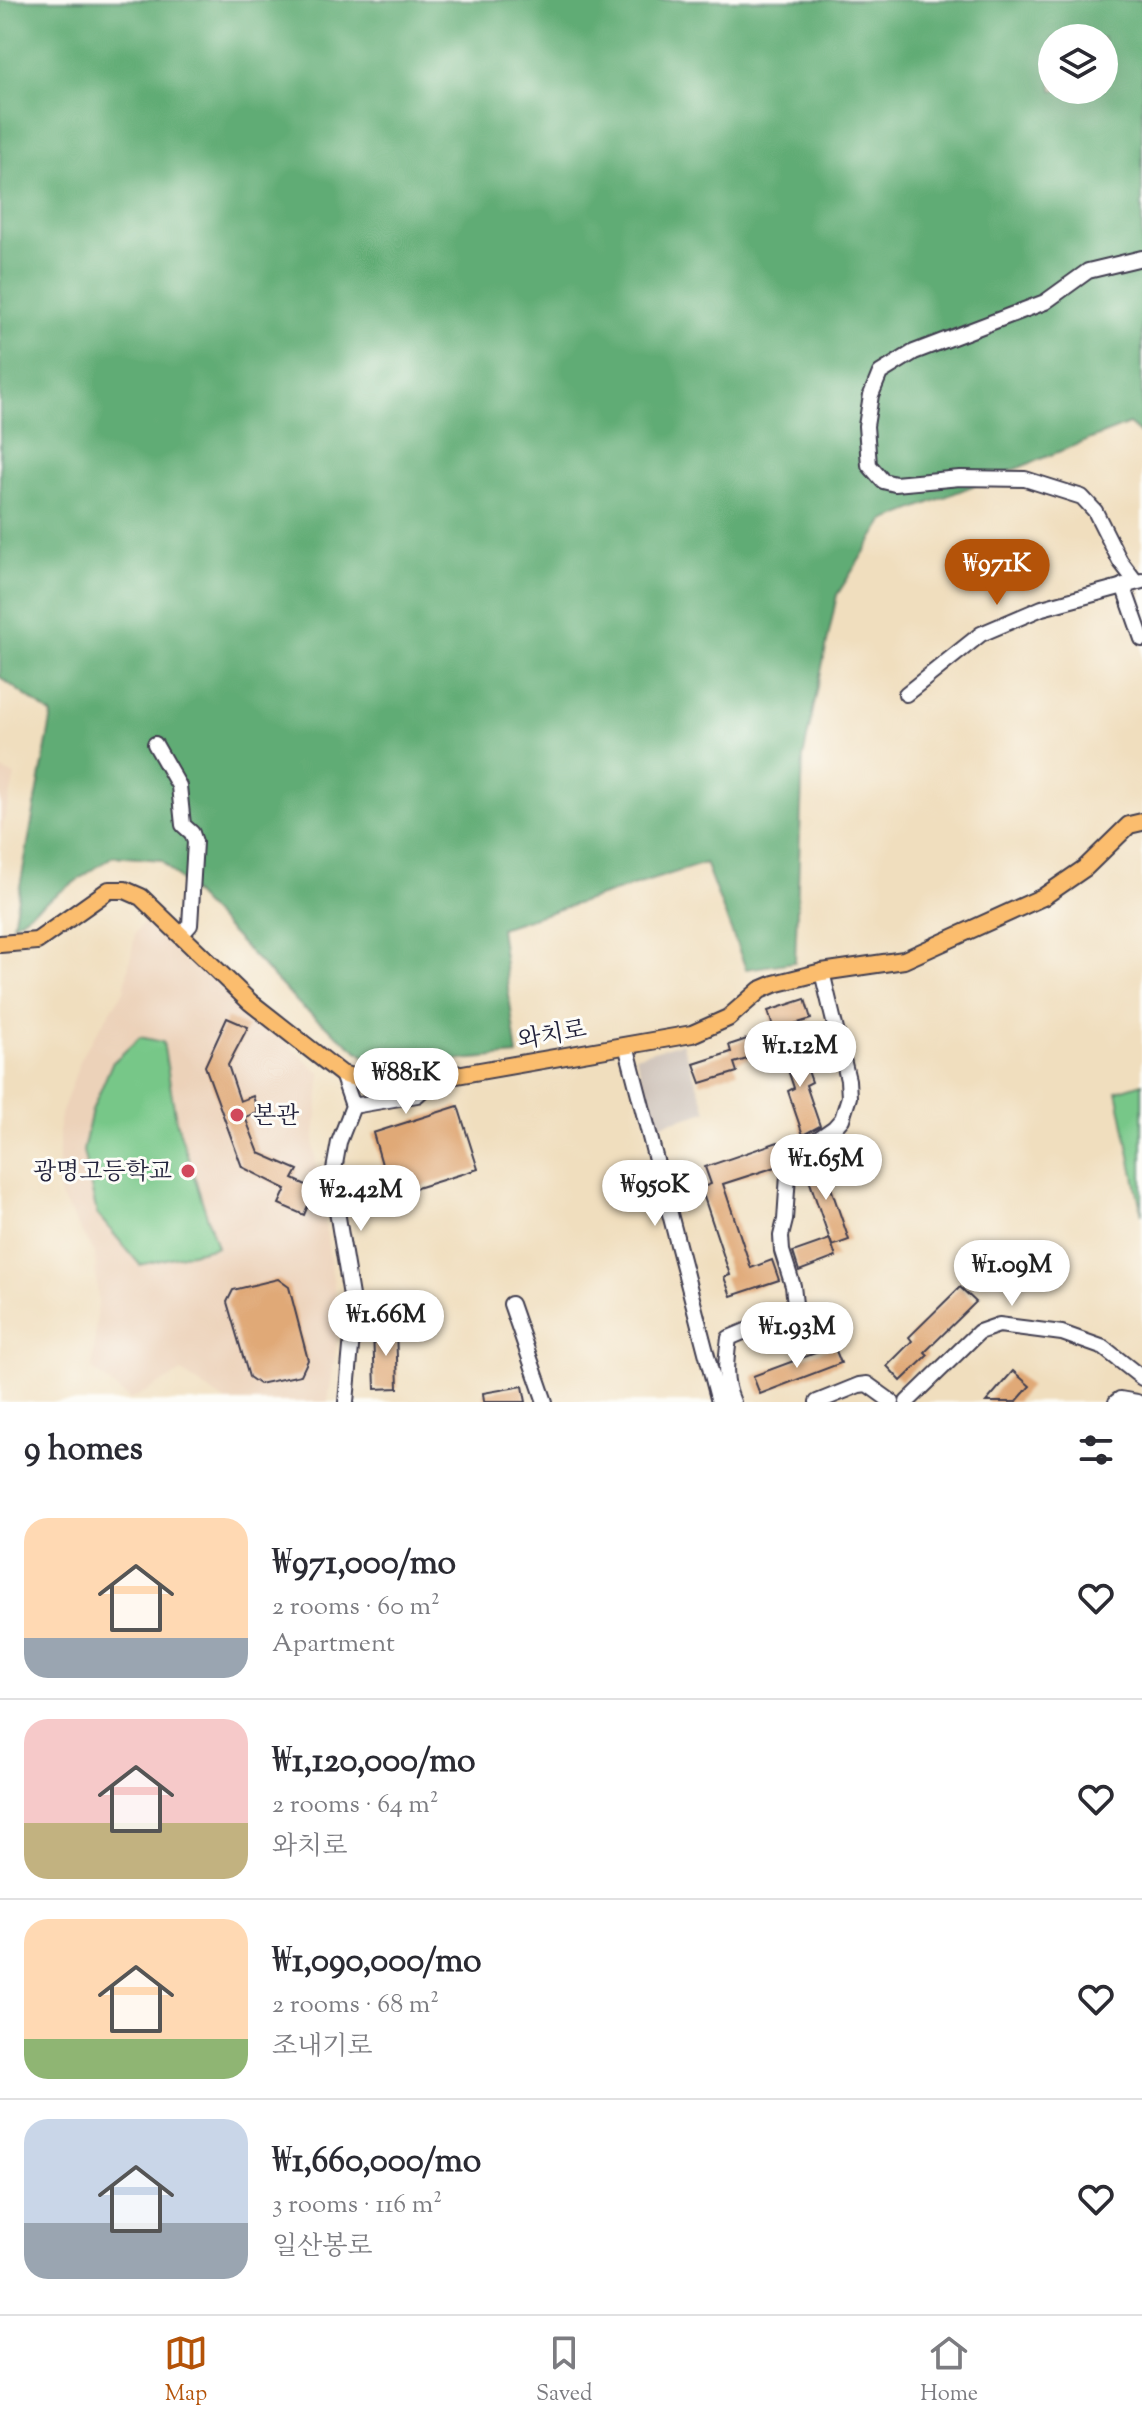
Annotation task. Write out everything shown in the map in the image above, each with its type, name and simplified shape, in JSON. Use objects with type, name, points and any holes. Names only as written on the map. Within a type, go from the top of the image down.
[{"type":"main road","name":"와치로","points":[[0,944],[37,941],[109,890],[125,890],[141,897],[250,1002],[342,1074],[372,1083],[411,1083],[692,1034],[728,1018],[760,990],[822,972],[904,960],[1043,897],[1085,868],[1129,825],[1142,822]]},
{"type":"street","points":[[1142,258],[1088,271],[1045,302],[914,352],[880,373],[871,395],[866,426],[869,465],[883,481],[895,484],[960,478],[1025,479],[1082,497],[1095,511],[1133,583],[1142,639]]},
{"type":"street","points":[[906,694],[981,634],[1042,608],[1133,583]]},
{"type":"street","points":[[155,744],[179,786],[183,825],[192,833],[195,842],[190,925],[181,935]]},
{"type":"street","points":[[706,1346],[786,1314],[795,1304],[781,1236],[788,1175],[798,1153],[834,1128],[848,1106],[848,1080],[822,972]]},
{"type":"street","points":[[626,1045],[719,1402]]},
{"type":"street","points":[[342,1074],[353,1106],[339,1142],[332,1181],[354,1314],[346,1402]]},
{"type":"street","points":[[353,1106],[417,1095],[435,1079]]},
{"type":"street","points":[[511,1304],[545,1402]]},
{"type":"street","points":[[907,1402],[979,1332],[999,1325],[1062,1333],[1104,1348],[1142,1378]]},
{"type":"street","points":[[729,1338],[726,1371],[728,1392],[733,1402]]},
{"type":"street","points":[[817,1402],[867,1384],[892,1402]]},
{"type":"street","points":[[1116,1402],[1120,1399],[1137,1402]]},
{"type":"shaded area","points":[[0,769],[15,776],[0,838]]},
{"type":"shaded area","name":"광명고등학교","points":[[148,917],[321,1074],[314,1147],[340,1326],[328,1402],[226,1402],[182,1372],[130,1400],[92,1369],[98,1302],[95,1255],[59,1194],[59,1120],[83,1053],[124,991],[135,933]]},
{"type":"shaded area","points":[[682,1043],[707,1111],[659,1125],[635,1056]]},
{"type":"green space","points":[[0,0],[1142,0],[1142,435],[1129,424],[884,521],[837,595],[803,758],[795,962],[746,969],[705,863],[500,928],[517,1055],[407,1065],[369,1060],[301,1006],[161,860],[113,856],[13,924],[52,715],[0,677]]},
{"type":"green space","points":[[140,1037],[163,1042],[176,1120],[217,1247],[140,1265],[97,1214],[83,1151],[92,1110],[112,1063]]},
{"type":"green space","points":[[1142,1083],[1142,1215],[1117,1091]]},
{"type":"building","points":[[805,999],[811,1019],[774,1030],[768,1011]]},
{"type":"building","name":"본관","points":[[227,1018],[248,1027],[228,1065],[240,1101],[253,1096],[258,1113],[245,1117],[259,1153],[298,1170],[293,1179],[315,1189],[304,1215],[279,1204],[286,1189],[242,1167],[205,1066]]},
{"type":"building","points":[[768,1032],[774,1051],[734,1063],[737,1072],[701,1083],[694,1064],[731,1052],[729,1045]]},
{"type":"building","points":[[798,1043],[812,1082],[806,1085],[820,1126],[803,1135],[788,1091],[794,1088],[781,1049]]},
{"type":"building","points":[[458,1106],[478,1169],[391,1196],[373,1133]]},
{"type":"building","points":[[778,1142],[784,1159],[782,1165],[723,1184],[751,1268],[772,1260],[779,1280],[731,1296],[724,1277],[730,1275],[701,1188],[711,1184],[705,1167]]},
{"type":"building","points":[[821,1159],[849,1240],[832,1246],[804,1165]]},
{"type":"building","points":[[830,1239],[836,1257],[799,1271],[793,1252]]},
{"type":"building","points":[[278,1279],[289,1287],[308,1360],[301,1375],[259,1384],[249,1377],[227,1302],[233,1290]]},
{"type":"building","points":[[960,1287],[976,1302],[925,1352],[928,1355],[901,1381],[887,1366],[912,1341],[909,1337]]},
{"type":"building","points":[[396,1328],[398,1388],[375,1389],[373,1329]]},
{"type":"building","points":[[834,1346],[841,1363],[760,1394],[753,1376]]},
{"type":"building","points":[[1013,1371],[1030,1386],[1016,1402],[986,1402]]},
{"type":"building","points":[[523,1386],[526,1402],[484,1402],[483,1393]]},
{"type":"place","name":"본관","points":[[237,1115]]},
{"type":"place","name":"광명고등학교","points":[[188,1171]]}]
